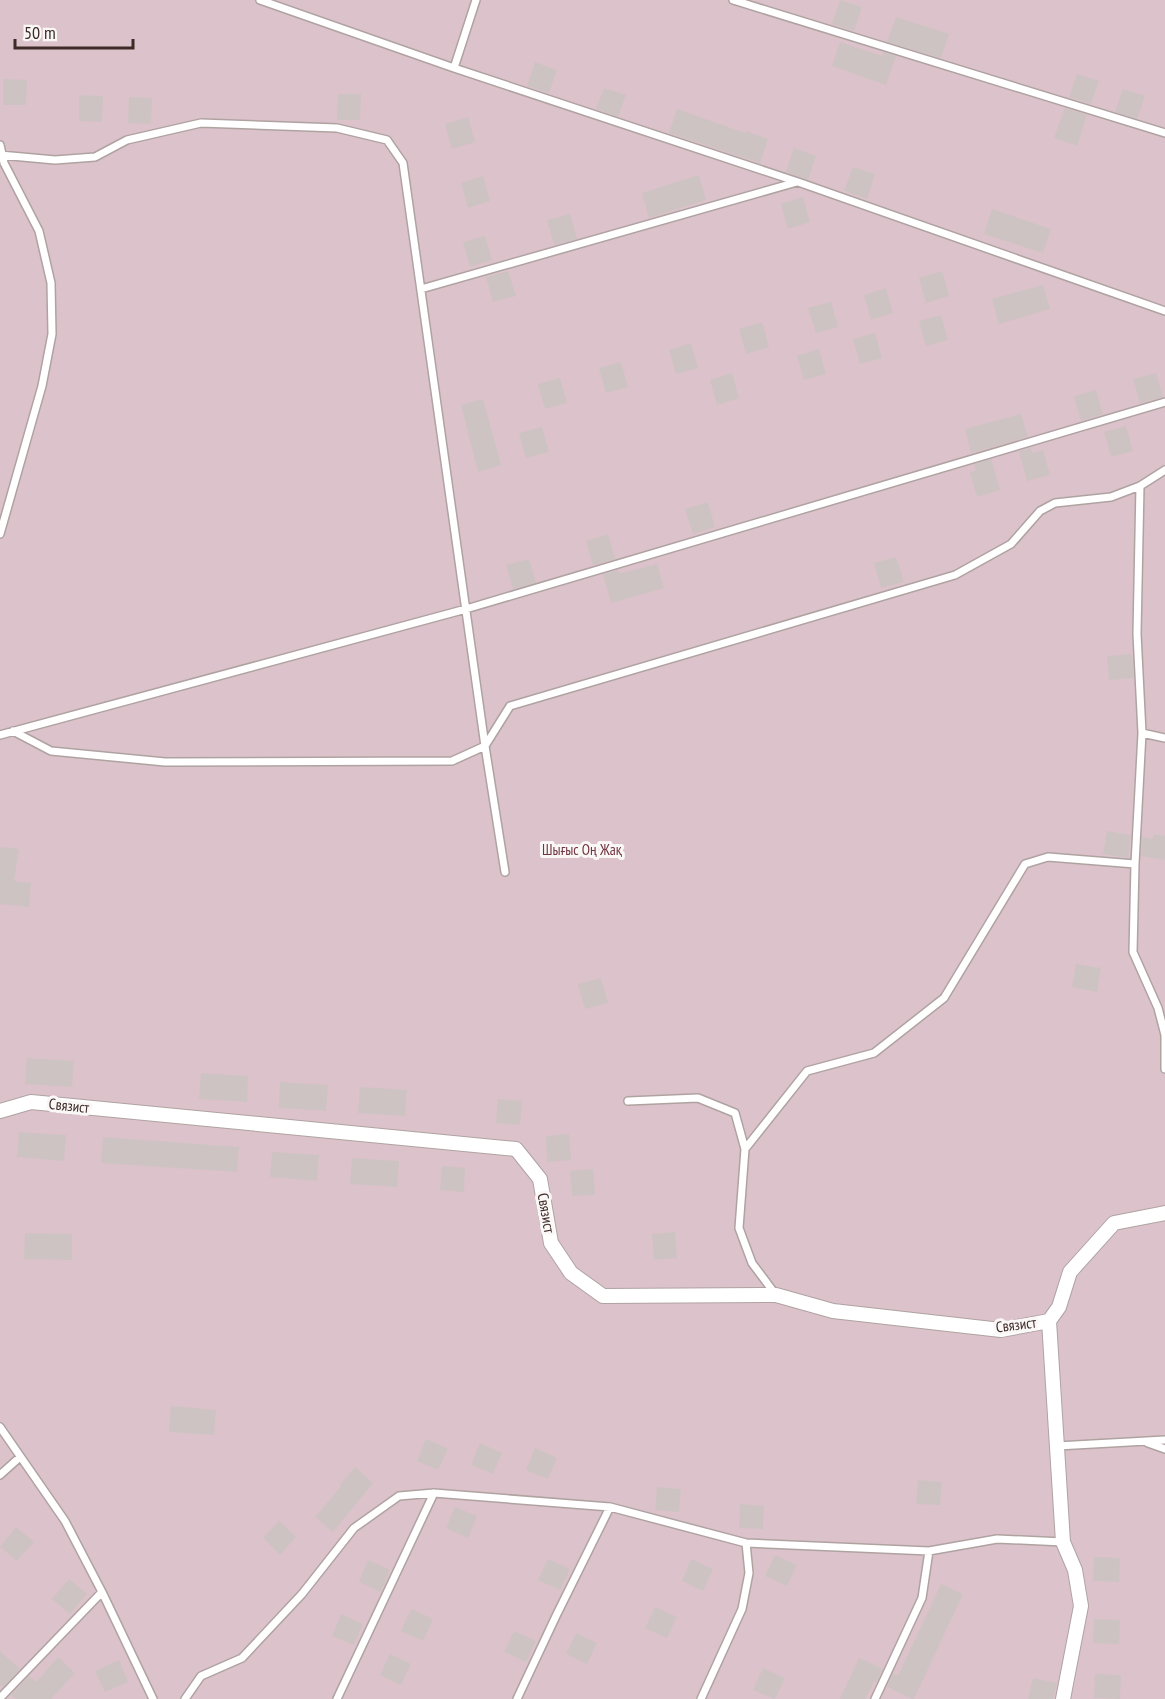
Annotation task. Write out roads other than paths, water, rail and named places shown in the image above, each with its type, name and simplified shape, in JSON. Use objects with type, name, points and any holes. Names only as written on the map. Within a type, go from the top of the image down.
[{"type":"street","name":"Связист","points":[[0,1111],[31,1102],[516,1149],[540,1179],[551,1243],[571,1273],[603,1296],[776,1295],[833,1311],[1001,1330],[1049,1321]]},
{"type":"street","points":[[1063,1699],[1081,1606],[1076,1570],[1063,1542],[1049,1321],[1059,1307],[1070,1272],[1114,1223],[1165,1213]]},
{"type":"lane","points":[[260,0],[454,68],[798,182],[1165,312]]},
{"type":"lane","points":[[454,68],[476,0]]},
{"type":"lane","points":[[733,0],[1165,133]]},
{"type":"lane","points":[[1,155],[55,160],[95,157],[127,140],[201,123],[337,128],[387,140],[403,163],[485,746],[505,872]]},
{"type":"lane","points":[[0,145],[4,163],[39,231],[51,284],[52,334],[42,386],[0,534]]},
{"type":"lane","points":[[421,289],[798,182]]},
{"type":"lane","points":[[0,735],[466,609],[1165,402]]},
{"type":"lane","points":[[13,731],[51,751],[165,762],[452,761],[485,746],[510,706],[955,575],[1011,544],[1040,511],[1056,503],[1111,496],[1140,486],[1165,470]]},
{"type":"lane","points":[[1140,486],[1137,634],[1142,734],[1133,952],[1160,1017],[1165,1035],[1165,1069]]},
{"type":"lane","points":[[1142,734],[1165,738]]},
{"type":"lane","points":[[745,1149],[807,1071],[874,1053],[944,998],[1025,864],[1048,857],[1135,864]]},
{"type":"lane","points":[[628,1101],[698,1098],[735,1113],[745,1149],[739,1228],[752,1263],[776,1295]]},
{"type":"lane","points":[[0,1427],[65,1521],[153,1699]]},
{"type":"lane","points":[[1056,1446],[1165,1440]]},
{"type":"lane","points":[[1143,1442],[1165,1449]]},
{"type":"lane","points":[[0,1475],[20,1457]]},
{"type":"lane","points":[[185,1699],[201,1676],[242,1658],[302,1594],[354,1528],[399,1496],[434,1493],[610,1507],[746,1543],[929,1551],[997,1539],[1063,1542]]},
{"type":"lane","points":[[337,1699],[434,1493]]},
{"type":"lane","points":[[517,1699],[610,1507]]},
{"type":"lane","points":[[701,1699],[742,1610],[749,1573],[746,1543]]},
{"type":"lane","points":[[875,1699],[922,1598],[929,1551]]},
{"type":"lane","points":[[0,1698],[102,1592]]},
{"type":"park label","name":"Шығыс Оң Жақ","points":[[582,850]]}]
